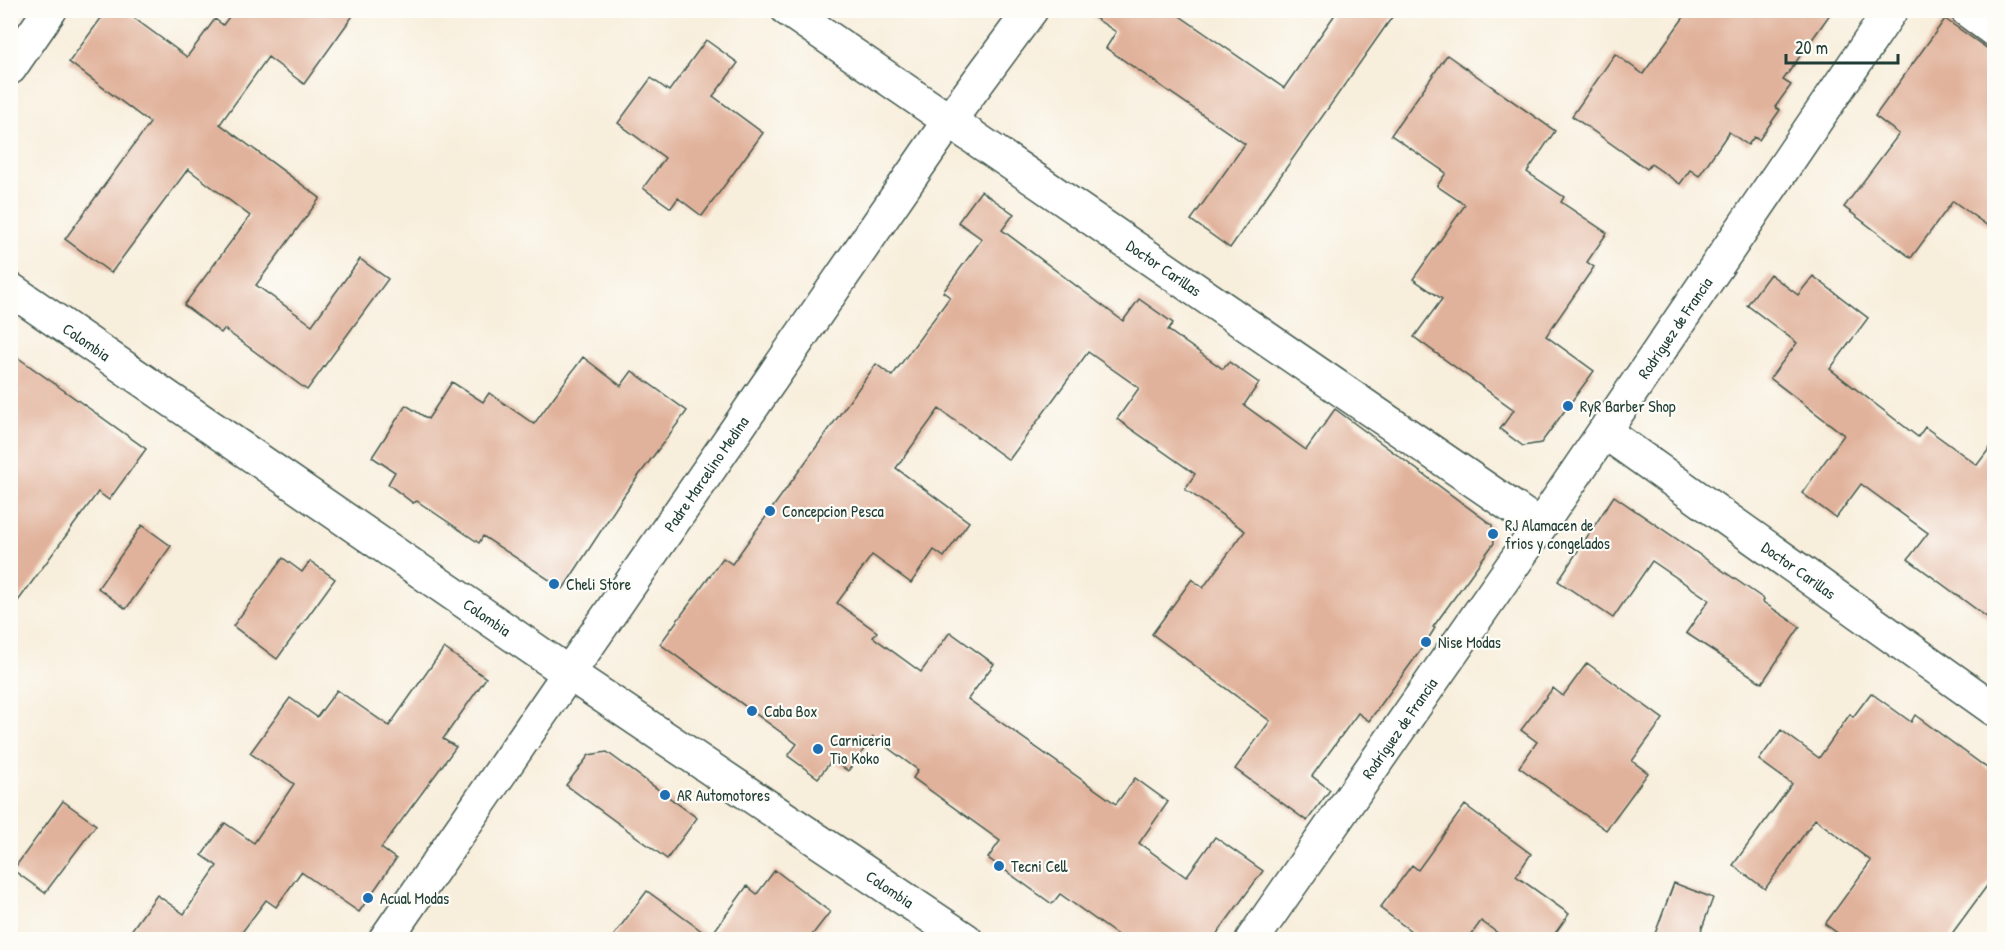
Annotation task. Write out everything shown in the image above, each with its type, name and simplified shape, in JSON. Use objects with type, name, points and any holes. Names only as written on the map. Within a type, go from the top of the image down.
[{"type":"street","points":[[10,69],[50,10]]},
{"type":"street","name":"Doctor Carillas","points":[[788,10],[1540,526]]},
{"type":"street","name":"Padre Marcelino Medina","points":[[385,939],[949,121],[1031,10]]},
{"type":"street","name":"Rodríguez de Francia","points":[[1252,939],[1605,432],[1891,10]]},
{"type":"street","points":[[1967,10],[1995,30]]},
{"type":"street","name":"Colombia","points":[[10,289],[567,672],[966,939]]},
{"type":"street","name":"Doctor Carillas","points":[[1605,432],[1995,709]]},
{"type":"building","points":[[107,10],[123,10],[187,57],[215,19],[223,25],[234,10],[357,10],[304,84],[268,57],[220,124],[320,198],[256,285],[312,325],[360,259],[388,279],[307,390],[224,329],[221,333],[184,305],[250,216],[188,169],[111,273],[65,239],[150,123],[69,62]]},
{"type":"building","points":[[1083,10],[1171,10],[1284,88],[1338,10],[1397,10],[1230,248],[1191,220],[1245,144],[1106,48],[1116,32]]},
{"type":"building","points":[[1689,10],[1833,10],[1783,80],[1791,85],[1775,107],[1780,110],[1759,140],[1754,137],[1748,145],[1729,132],[1699,176],[1690,170],[1680,184],[1651,164],[1647,169],[1572,116],[1615,54],[1643,74]]},
{"type":"building","points":[[1945,19],[1995,54],[1995,231],[1953,201],[1911,258],[1844,207],[1899,134],[1875,116]]},
{"type":"building","points":[[706,40],[738,63],[713,96],[763,133],[702,216],[678,198],[671,208],[643,188],[665,158],[618,123],[651,78],[669,91]]},
{"type":"building","points":[[1447,55],[1555,131],[1527,172],[1564,197],[1561,202],[1607,233],[1587,262],[1594,267],[1546,336],[1594,371],[1541,443],[1523,446],[1500,429],[1514,410],[1414,337],[1442,299],[1413,279],[1465,205],[1437,186],[1446,173],[1391,135]]},
{"type":"building","points":[[981,191],[1014,214],[1002,230],[1123,321],[1139,299],[1173,323],[1168,330],[1223,369],[1229,362],[1259,383],[1244,405],[1306,450],[1335,409],[1492,525],[1494,543],[1433,627],[1435,628],[1423,647],[1369,721],[1358,713],[1312,776],[1330,790],[1307,821],[1235,769],[1270,721],[1152,634],[1192,579],[1203,588],[1245,531],[1185,489],[1195,474],[1117,419],[1139,388],[1088,352],[1009,460],[939,409],[896,468],[969,522],[944,557],[934,550],[911,583],[872,555],[837,603],[877,632],[873,637],[921,672],[950,632],[994,664],[968,699],[1116,804],[1135,778],[1168,802],[1139,843],[1186,877],[1215,837],[1263,871],[1213,939],[1123,939],[1060,894],[1052,904],[988,858],[1000,841],[913,778],[918,770],[873,737],[848,771],[832,760],[818,778],[788,756],[797,744],[660,644],[723,558],[732,564],[876,364],[892,376],[950,297],[943,292],[982,239],[958,222]]},
{"type":"building","points":[[1770,274],[1798,295],[1813,276],[1868,318],[1830,369],[1918,437],[1925,427],[1977,465],[1995,441],[1995,623],[1908,559],[1928,533],[1861,484],[1836,518],[1802,493],[1844,435],[1770,378],[1797,343],[1747,305]]},
{"type":"building","points":[[10,352],[146,449],[109,500],[98,492],[10,612]]},
{"type":"building","points":[[583,357],[621,386],[632,371],[687,411],[625,494],[563,589],[483,536],[479,543],[417,501],[413,503],[388,484],[395,472],[372,457],[406,405],[428,419],[452,382],[483,402],[489,393],[534,424]]},
{"type":"building","points":[[1614,496],[1764,599],[1763,602],[1800,627],[1762,683],[1686,633],[1709,600],[1652,561],[1613,618],[1558,581]]},
{"type":"building","points":[[142,525],[171,546],[126,609],[98,588]]},
{"type":"building","points":[[283,558],[302,572],[310,561],[335,579],[277,659],[233,626]]},
{"type":"building","points":[[444,648],[486,678],[443,739],[456,747],[381,848],[396,859],[359,912],[301,872],[276,907],[266,900],[237,939],[125,939],[157,895],[184,914],[217,866],[202,855],[225,823],[254,843],[294,784],[250,753],[290,698],[317,717],[337,690],[389,726]]},
{"type":"building","points":[[1587,663],[1663,719],[1632,761],[1648,773],[1606,830],[1519,767],[1537,742],[1521,730],[1553,688],[1563,696]]},
{"type":"building","points":[[1871,693],[1911,722],[1915,715],[1995,774],[1995,875],[1948,939],[1846,939],[1825,924],[1871,861],[1815,819],[1765,889],[1733,865],[1792,784],[1759,760],[1781,730],[1819,758],[1850,714],[1853,717]]},
{"type":"building","points":[[607,752],[697,818],[667,859],[566,785],[589,755]]},
{"type":"building","points":[[63,801],[96,825],[45,893],[13,870]]},
{"type":"building","points":[[1465,805],[1531,854],[1516,876],[1569,914],[1551,939],[1506,939],[1481,921],[1468,939],[1422,939],[1380,908],[1412,865],[1418,870]]},
{"type":"building","points":[[775,870],[830,912],[809,939],[611,939],[647,891],[710,937],[747,886],[757,894]]},
{"type":"building","points":[[1674,883],[1713,898],[1698,939],[1653,939]]},
{"type":"place","name":"RyR Barber Shop","points":[[1568,406]]},
{"type":"place","name":"Concepcion Pesca","points":[[770,511]]},
{"type":"place","name":"RJ Alamacen de frios y congelados","points":[[1493,534]]},
{"type":"place","name":"Cheli Store","points":[[554,584]]},
{"type":"place","name":"Nise Modas","points":[[1426,642]]},
{"type":"place","name":"Caba Box","points":[[752,711]]},
{"type":"place","name":"Carniceria Tio Koko","points":[[818,749]]},
{"type":"place","name":"AR Automotores","points":[[665,795]]},
{"type":"place","name":"Tecni Cell","points":[[999,866]]},
{"type":"place","name":"Acual Modas","points":[[368,898]]}]
